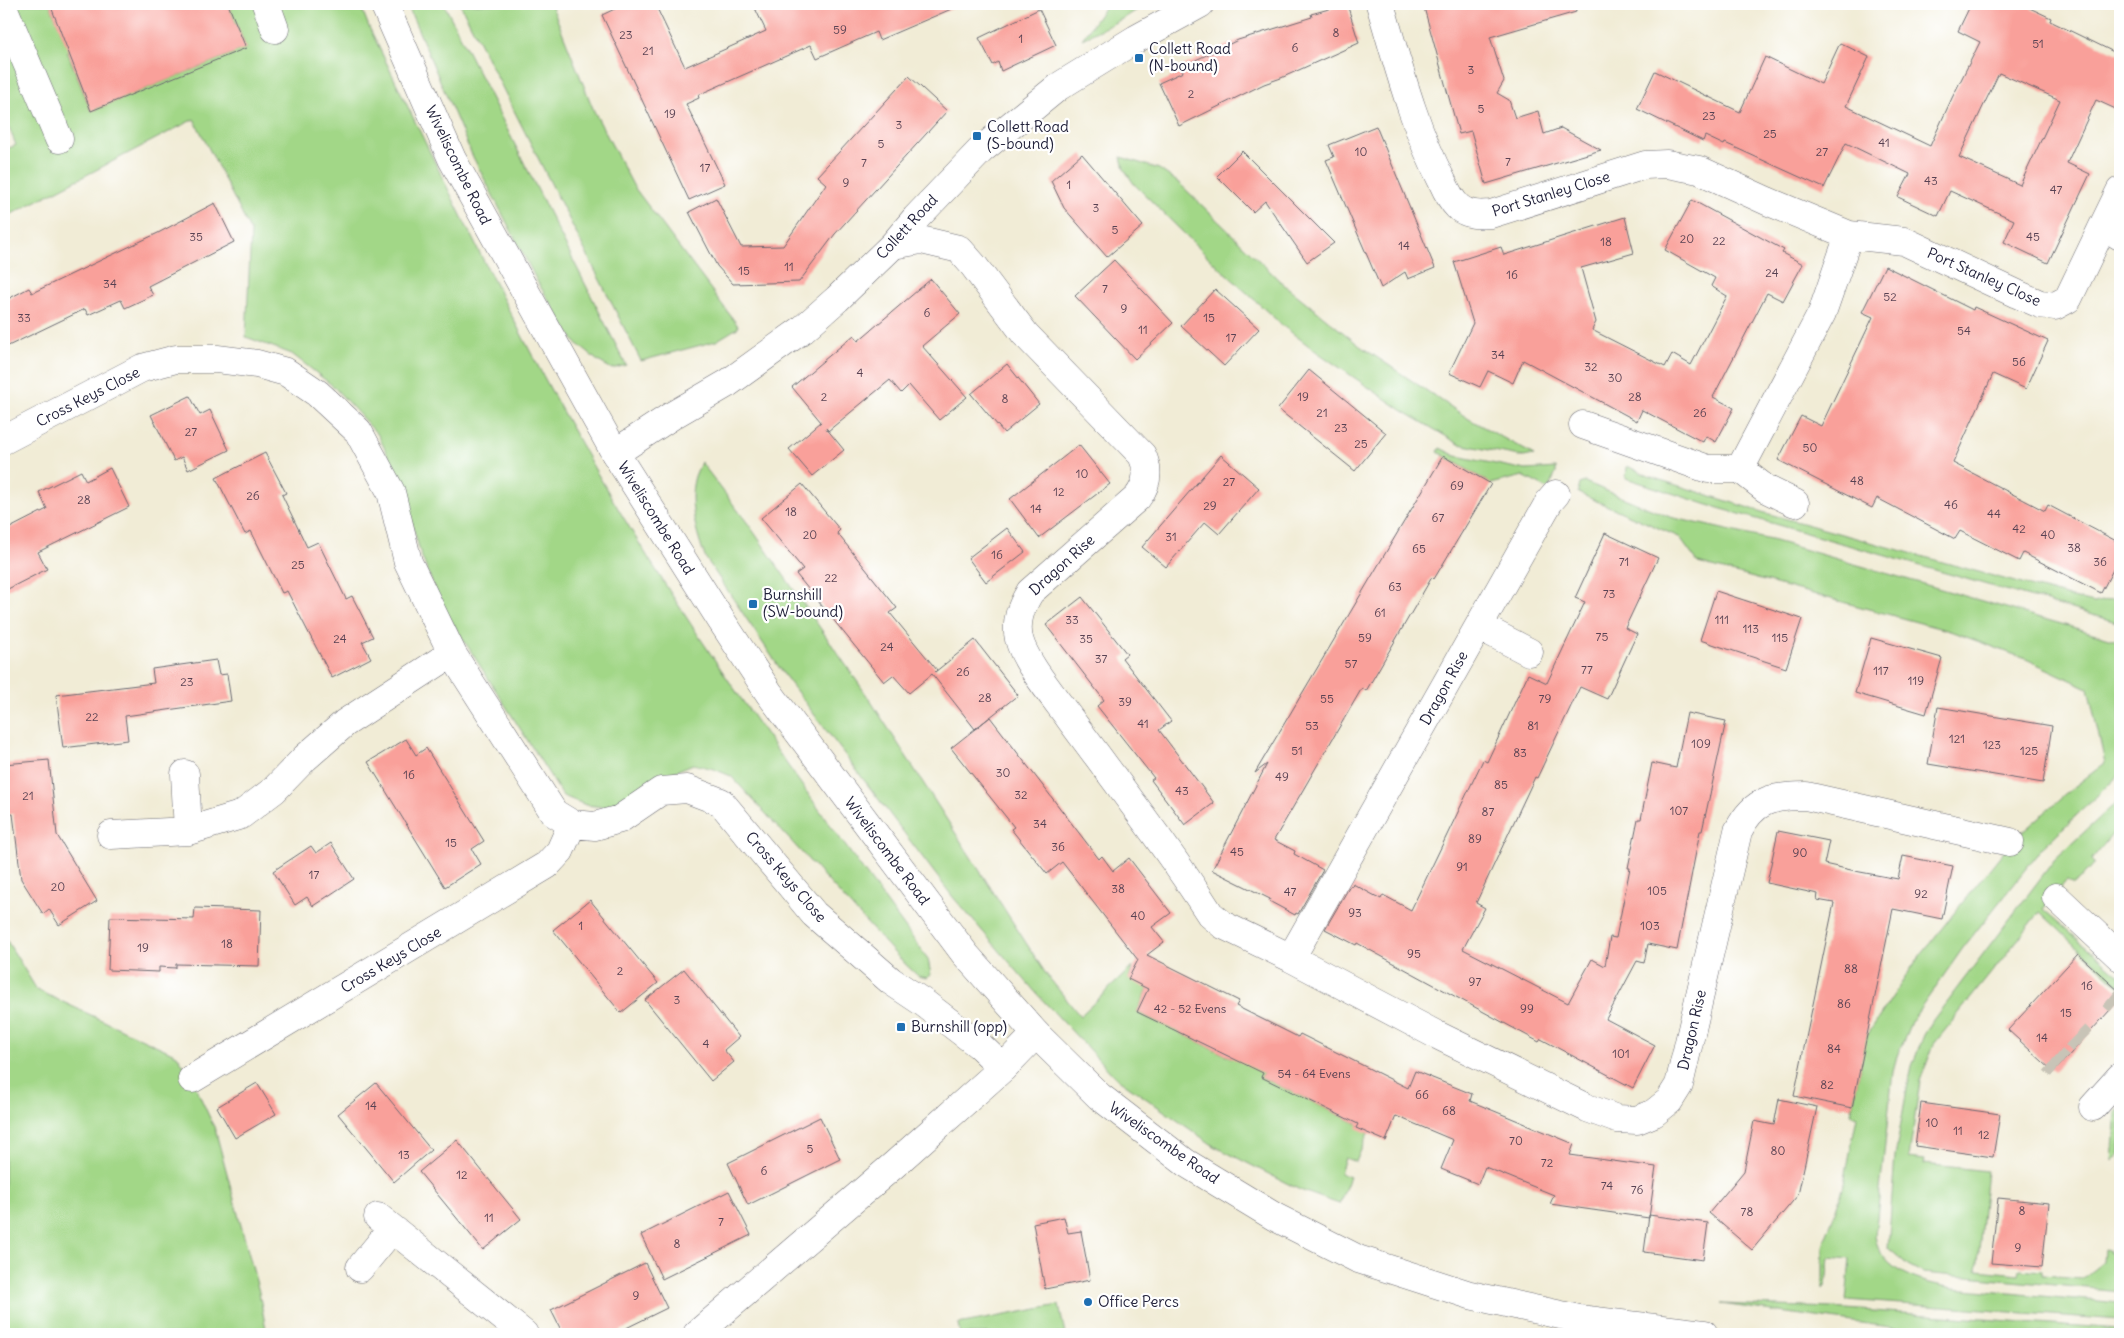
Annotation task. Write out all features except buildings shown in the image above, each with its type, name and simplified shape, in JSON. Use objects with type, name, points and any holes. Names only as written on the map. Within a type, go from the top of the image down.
[{"type":"street","points":[[266,4],[275,29]]},
{"type":"street","name":"Wiveliscombe Road","points":[[384,4],[452,159],[615,453],[769,693],[965,954],[1036,1034],[1098,1096],[1186,1163],[1275,1217],[1358,1259],[1470,1295],[1579,1319],[1704,1334]]},
{"type":"street","name":"Collett Road","points":[[615,453],[666,420],[728,384],[803,329],[837,299],[892,245],[981,150],[1058,87],[1136,39],[1200,4]]},
{"type":"street","name":"Port Stanley Close","points":[[1380,4],[1413,112],[1429,154],[1457,206],[1466,212],[1477,215],[1490,214],[1646,165],[1667,164],[1699,170],[1808,219],[1849,235],[1904,241],[2040,304],[2055,306],[2068,299],[2111,231],[2120,191]]},
{"type":"street","points":[[4,9],[59,139]]},
{"type":"street","points":[[1740,469],[1822,313],[1849,235]]},
{"type":"street","name":"Dragon Rise","points":[[892,245],[921,240],[959,249],[1025,334],[1142,455],[1147,472],[1143,491],[1030,592],[1022,606],[1018,620],[1019,640],[1026,656],[1042,680],[1210,914],[1223,925],[1291,958],[1435,1034],[1588,1108],[1617,1119],[1637,1120],[1654,1113],[1669,1101],[1680,1085],[1738,831],[1744,819],[1754,808],[1772,798],[1806,796],[2010,842]]},
{"type":"street","name":"Cross Keys Close","points":[[4,440],[142,368],[176,359],[217,359],[257,364],[286,372],[317,393],[358,431],[391,492],[408,562],[453,654],[554,813],[572,824],[595,826],[620,820],[661,791],[687,789],[721,802],[814,914],[891,981],[924,1003],[979,1045],[1003,1068]]},
{"type":"street","points":[[1583,425],[1708,469],[1740,469],[1766,489],[1795,503]]},
{"type":"street","name":"Dragon Rise","points":[[1291,958],[1549,502],[1556,494]]},
{"type":"street","points":[[1479,626],[1528,652]]},
{"type":"street","points":[[111,835],[188,831],[241,816],[274,790],[305,758],[345,722],[453,654]]},
{"type":"street","points":[[185,774],[188,831]]},
{"type":"street","name":"Cross Keys Close","points":[[192,1079],[548,865],[560,851],[572,824]]},
{"type":"street","points":[[2056,898],[2120,957]]},
{"type":"street","points":[[698,1334],[889,1170],[1003,1068],[1036,1034]]},
{"type":"street","points":[[2093,1107],[2120,1077]]},
{"type":"street","points":[[360,1268],[385,1223],[524,1334]]},
{"type":"green space","points":[[4,4],[50,4],[67,46],[171,4],[184,4],[67,51],[91,111],[246,48],[228,4],[360,4],[369,27],[477,248],[593,466],[671,593],[754,717],[928,959],[931,975],[927,978],[918,976],[900,959],[731,776],[714,769],[693,764],[657,779],[614,805],[603,807],[586,805],[563,796],[442,606],[421,555],[400,480],[378,435],[333,386],[292,354],[246,337],[251,232],[194,119],[4,218],[4,150],[16,145],[4,115]]},
{"type":"green space","points":[[407,4],[444,4],[626,365],[612,369],[598,361],[575,342],[538,283],[472,155]]},
{"type":"green space","points":[[460,4],[551,4],[594,111],[634,187],[739,327],[716,341],[641,361]]},
{"type":"green space","points":[[1107,4],[1146,4],[1126,17],[1082,39]]},
{"type":"green space","points":[[1121,157],[1159,169],[1179,183],[1281,282],[1360,346],[1469,419],[1534,455],[1524,457],[1459,444],[1403,411],[1317,352],[1283,326],[1210,259],[1134,184],[1124,169]]},
{"type":"green space","points":[[1440,448],[1456,456],[1526,470],[1556,468],[1556,473],[1548,489],[1523,476],[1491,484],[1438,452]]},
{"type":"green space","points":[[701,462],[749,525],[870,700],[1046,974],[1080,1016],[1132,967],[1129,979],[1155,974],[1137,1012],[1232,1058],[1253,1015],[1284,1030],[1261,1077],[1356,1123],[1368,1133],[1356,1162],[1345,1158],[1340,1173],[1350,1177],[1339,1204],[1300,1190],[1214,1146],[1114,1076],[1037,994],[952,896],[785,676],[705,557],[696,529],[692,499],[692,490]]},
{"type":"green space","points":[[1627,466],[1651,477],[1762,512],[2069,597],[2094,603],[2120,597],[2120,623],[1708,505],[1626,478]]},
{"type":"green space","points":[[1585,482],[1670,517],[1775,541],[2120,641],[2120,774],[2042,848],[1963,948],[1911,1022],[1893,1071],[1875,1236],[1879,1249],[1885,1259],[1904,1274],[1916,1279],[1953,1288],[2120,1303],[2120,1320],[1846,1300],[1850,1259],[1829,1257],[1826,1285],[1823,1289],[1823,1246],[1843,1189],[1857,1116],[1851,1114],[1866,1037],[1918,958],[2011,842],[2074,787],[2105,763],[2088,688],[2026,659],[1950,631],[1698,563],[1679,537],[1578,493],[1580,484]]},
{"type":"green space","points":[[2120,799],[2120,825],[2091,860],[2094,863],[2074,885],[2067,880],[2043,909],[2120,976],[2120,987],[2040,912],[1934,1044],[1920,1081],[1909,1158],[1925,1160],[1924,1164],[1987,1171],[1977,1270],[2019,1274],[2020,1269],[2042,1271],[2042,1275],[2083,1278],[2103,1262],[2104,1249],[2109,1250],[2109,1253],[2120,1254],[2120,1291],[1923,1273],[1908,1265],[1888,1248],[1895,1156],[1912,1066],[1924,1035],[1933,1020],[2055,859]]},
{"type":"green space","points":[[4,936],[37,990],[177,1055],[192,1079],[215,1129],[259,1292],[267,1334],[4,1334]]},
{"type":"green space","points":[[2120,1108],[2120,1154],[2112,1161],[2116,1112]]},
{"type":"green space","points":[[1721,1304],[1832,1308],[2120,1329],[2120,1334],[1941,1334]]},
{"type":"green space","points":[[1059,1305],[1065,1334],[960,1334],[958,1324]]},
{"type":"tunnel","points":[[2112,995],[2119,1001]]},
{"type":"tunnel","points":[[2075,1035],[2082,1042]]},
{"type":"tunnel","points":[[2053,1060],[2060,1066]]},
{"type":"place","name":"Collett Road (N-bound)","points":[[1139,58]]},
{"type":"place","name":"Collett Road (S-bound)","points":[[977,136]]},
{"type":"place","name":"Burnshill (SW-bound)","points":[[753,604]]},
{"type":"place","name":"Burnshill (opp)","points":[[901,1027]]},
{"type":"place","name":"Office Percs","points":[[1088,1302]]}]
